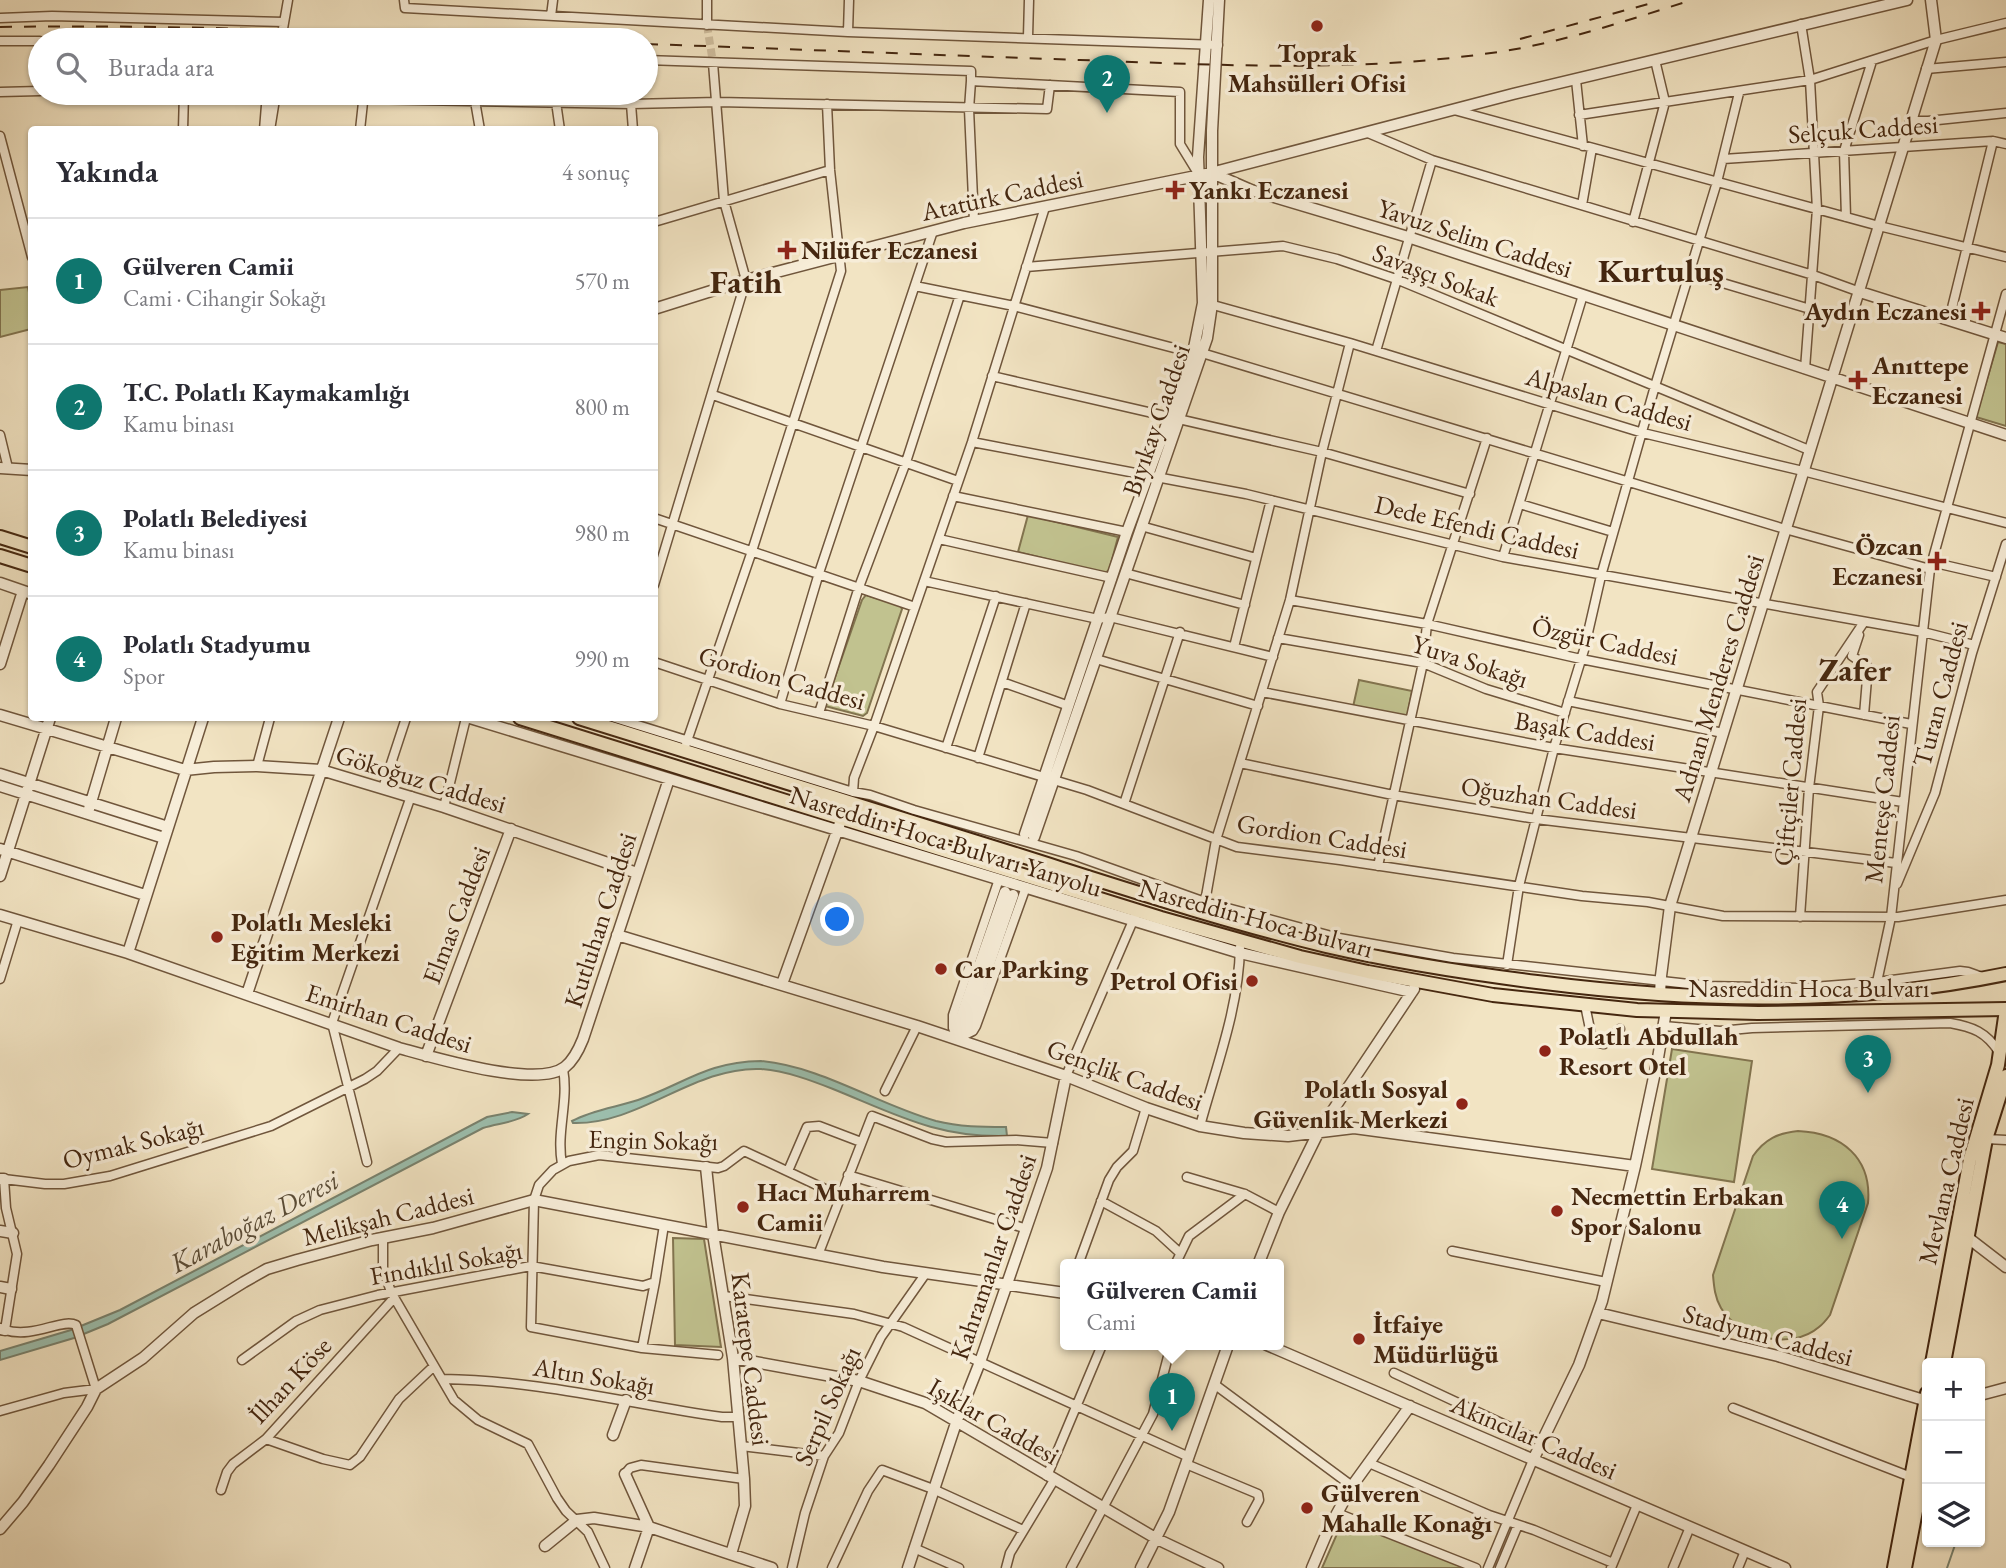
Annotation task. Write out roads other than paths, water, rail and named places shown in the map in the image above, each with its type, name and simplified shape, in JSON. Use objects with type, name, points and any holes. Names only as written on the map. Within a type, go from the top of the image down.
[{"type":"main road","points":[[0,537],[28,546]]},
{"type":"main road","points":[[0,556],[28,565]]},
{"type":"main road","name":"Nasreddin Hoca Bulvarı","points":[[529,721],[1135,916],[1240,947],[1300,957],[1415,987],[1666,1011],[1818,1013],[2006,1010]]},
{"type":"main road","name":"Nasreddin Hoca Bulvarı","points":[[612,721],[1184,907],[1326,946],[1401,962],[1577,987],[1660,988],[1766,998],[1906,992],[2006,974]]},
{"type":"main road","name":"Mevlana Caddesi","points":[[1933,1358],[1970,1159],[2000,1053],[2006,1010]]},
{"type":"main road","name":"Mevlana Caddesi","points":[[1945,1358],[1986,1139],[2006,1076]]},
{"type":"main road","points":[[1894,1568],[1922,1421]]},
{"type":"main road","points":[[1905,1568],[1922,1480]]},
{"type":"street","points":[[283,28],[288,0]]},
{"type":"street","points":[[404,0],[405,8],[707,25],[1218,45]]},
{"type":"street","points":[[551,16],[553,0]]},
{"type":"street","points":[[707,0],[707,25]]},
{"type":"street","points":[[848,32],[849,0]]},
{"type":"street","points":[[1028,37],[1029,0]]},
{"type":"street","name":"Bıyıkay Caddesi","points":[[1207,252],[1199,175],[1201,94],[1209,0]]},
{"type":"street","name":"Bıyıkay Caddesi","points":[[1049,780],[1069,706],[1127,533],[1153,477],[1198,353],[1207,338],[1207,252],[1219,0]]},
{"type":"street","name":"Atatürk Caddesi","points":[[658,308],[746,281],[933,231],[1211,173],[1655,60],[1907,0]]},
{"type":"street","points":[[1931,0],[1936,40]]},
{"type":"street","points":[[0,18],[52,16],[284,22]]},
{"type":"street","points":[[1579,115],[1739,93],[1810,80],[1936,40],[2006,23]]},
{"type":"street","points":[[1801,24],[1810,80],[1817,209],[1805,369]]},
{"type":"street","name":"Adnan Menderes Caddesi","points":[[1660,988],[1670,906],[1936,40]]},
{"type":"street","points":[[0,41],[28,41]]},
{"type":"street","points":[[1633,222],[1665,102],[1655,60]]},
{"type":"street","points":[[658,61],[971,71],[969,109],[974,221]]},
{"type":"street","points":[[1846,217],[1844,151],[1872,61]]},
{"type":"street","points":[[1926,69],[2006,62]]},
{"type":"street","points":[[658,572],[746,281],[724,201],[713,63]]},
{"type":"street","points":[[1576,80],[1579,115],[1587,147],[1582,205]]},
{"type":"street","points":[[971,81],[1180,92],[1180,144],[1199,175]]},
{"type":"street","points":[[658,103],[718,102],[1047,109],[1049,85]]},
{"type":"street","points":[[0,92],[28,91]]},
{"type":"street","points":[[1507,965],[1519,886],[1554,748],[1655,386],[1717,182],[1739,93]]},
{"type":"street","points":[[827,104],[830,170],[841,271],[752,551],[685,746],[870,795],[1076,856],[1205,902],[1339,938],[1660,988],[1800,988],[1877,982],[1960,971],[1984,979]]},
{"type":"street","points":[[183,126],[184,105]]},
{"type":"street","points":[[265,126],[269,105]]},
{"type":"street","points":[[270,126],[271,105]]},
{"type":"street","points":[[360,126],[362,105]]},
{"type":"street","points":[[476,105],[479,126]]},
{"type":"street","points":[[556,105],[559,126]]},
{"type":"street","points":[[631,105],[633,126]]},
{"type":"street","points":[[1454,110],[1879,226],[2006,257]]},
{"type":"street","points":[[1911,121],[2006,113]]},
{"type":"street","points":[[1368,133],[1432,160],[1813,275],[2001,337]]},
{"type":"street","points":[[0,136],[28,242]]},
{"type":"street","points":[[1949,320],[1993,141]]},
{"type":"street","name":"Selçuk Caddesi","points":[[1723,159],[1993,141],[2006,144]]},
{"type":"street","points":[[1376,351],[1432,160]]},
{"type":"street","points":[[658,221],[830,170]]},
{"type":"street","name":"Yavuz Selim Caddesi","points":[[1211,173],[1251,190],[1408,237],[2006,435]]},
{"type":"street","points":[[853,792],[854,778],[972,442],[1045,207]]},
{"type":"street","points":[[780,704],[819,573],[933,231]]},
{"type":"street","name":"Savaşçı Sokak","points":[[1026,267],[1283,246],[1337,259],[1396,279],[1809,450]]},
{"type":"street","points":[[1689,273],[1810,309]]},
{"type":"street","points":[[915,285],[1014,306],[1198,353],[1785,528],[1931,566],[1996,577]]},
{"type":"street","name":"Menteşe Caddesi","points":[[1877,982],[1891,917],[1931,566],[1970,423],[2001,337],[2006,294]]},
{"type":"street","points":[[819,713],[859,587],[906,463],[960,295]]},
{"type":"street","points":[[1503,557],[1583,295]]},
{"type":"street","name":"Alpaslan Caddesi","points":[[1208,304],[1350,343],[1643,433],[2006,523]]},
{"type":"street","points":[[1205,902],[1216,840],[1290,600],[1322,452],[1350,343]]},
{"type":"street","points":[[992,376],[1322,452],[1470,494]]},
{"type":"street","points":[[713,395],[958,481]]},
{"type":"street","points":[[0,435],[4,468],[28,470]]},
{"type":"street","points":[[1378,866],[1423,663],[1427,624],[1488,438]]},
{"type":"street","name":"Dede Efendi Caddesi","points":[[972,442],[1271,500],[1503,557],[1923,632],[1974,645]]},
{"type":"street","name":"Bıyıkay Caddesi","points":[[1030,835],[1096,659],[1141,526],[1153,477]]},
{"type":"street","points":[[953,496],[1127,533]]},
{"type":"street","points":[[1234,647],[1271,500]]},
{"type":"street","points":[[1520,504],[1613,532]]},
{"type":"street","points":[[658,520],[915,607]]},
{"type":"street","points":[[1141,526],[1256,558]]},
{"type":"street","points":[[939,539],[1112,578]]},
{"type":"street","name":"Turan Caddesi","points":[[1893,892],[1935,793],[1974,645],[2006,547]]},
{"type":"street","points":[[1125,573],[1245,605]]},
{"type":"street","points":[[924,581],[1098,619],[1110,617],[1180,632],[1273,657]]},
{"type":"street","points":[[0,583],[27,592],[0,664]]},
{"type":"street","points":[[946,748],[996,596]]},
{"type":"street","name":"Özgür Caddesi","points":[[1290,600],[1427,624],[1581,659],[1911,724]]},
{"type":"street","points":[[978,758],[1026,603]]},
{"type":"street","points":[[1864,622],[1852,656],[1868,667],[1864,715]]},
{"type":"street","name":"Çiftçiler Caddesi","points":[[1800,916],[1809,788],[1819,706],[1817,692],[1864,622]]},
{"type":"street","points":[[1124,804],[1180,632]]},
{"type":"street","name":"Yuva Sokağı","points":[[1278,638],[1423,663],[1486,690],[1565,713]]},
{"type":"street","points":[[1096,659],[1258,706]]},
{"type":"street","name":"Gordion Caddesi","points":[[658,663],[780,704],[874,726],[1087,790],[1237,847],[1670,906],[1723,916],[1891,917],[2006,900]]},
{"type":"street","points":[[1002,682],[1069,706]]},
{"type":"street","name":"Başak Caddesi","points":[[1262,692],[1554,748],[1903,802]]},
{"type":"street","points":[[1569,701],[1723,733]]},
{"type":"street","points":[[0,715],[185,770]]},
{"type":"street","points":[[0,876],[4,850],[49,721]]},
{"type":"street","points":[[90,808],[115,721]]},
{"type":"street","points":[[128,953],[201,721]]},
{"type":"street","points":[[257,766],[269,721]]},
{"type":"street","points":[[247,994],[338,721]]},
{"type":"street","points":[[383,788],[405,721]]},
{"type":"street","points":[[444,807],[467,721]]},
{"type":"street","name":"Nasreddin Hoca Bulvarı Yanyolu","points":[[478,721],[668,779],[840,823],[955,868],[1135,916]]},
{"type":"street","name":"Oğuzhan Caddesi","points":[[1240,764],[1394,795],[1536,819],[1896,863]]},
{"type":"street","name":"Gökoğuz Caddesi","points":[[185,770],[257,766],[321,770],[411,796],[637,873]]},
{"type":"street","points":[[0,774],[27,789]]},
{"type":"street","name":"Kutluhan Caddesi","points":[[563,1069],[578,1050],[668,779]]},
{"type":"street","points":[[0,786],[27,789],[167,827]]},
{"type":"street","points":[[367,1162],[332,1024],[411,796]]},
{"type":"street","points":[[90,808],[164,838]]},
{"type":"street","points":[[782,984],[840,823]]},
{"type":"street","name":"Elmas Caddesi","points":[[426,1056],[511,829]]},
{"type":"street","points":[[4,850],[145,895]]},
{"type":"street","points":[[957,1040],[953,1015],[999,879]]},
{"type":"street","points":[[957,1040],[973,1031],[976,1026],[1026,887]]},
{"type":"street","points":[[957,1040],[968,1025],[1009,894]]},
{"type":"street","name":"Emirhan Caddesi","points":[[0,915],[128,953],[399,1048],[458,1065],[515,1073],[545,1073],[563,1069]]},
{"type":"street","points":[[1066,1076],[1135,916]]},
{"type":"street","points":[[0,979],[18,920]]},
{"type":"street","name":"Gençlik Caddesi","points":[[617,935],[917,1026],[1066,1076],[1200,1126],[1288,1136],[1340,1128],[1376,1130],[1635,1166]]},
{"type":"street","points":[[1200,1126],[1235,998],[1240,947]]},
{"type":"street","points":[[1260,1259],[1279,1212],[1319,1131],[1415,987]]},
{"type":"street","points":[[1585,1005],[1590,1041],[1604,1044],[1620,1029]]},
{"type":"street","points":[[1488,1568],[1579,1364],[1598,1313],[1635,1166],[1666,1011]]},
{"type":"street","points":[[1818,1013],[1819,1027]]},
{"type":"street","points":[[1664,1026],[1720,1031],[1950,1023],[1978,1029],[1987,1035],[2000,1053]]},
{"type":"street","points":[[885,1091],[917,1026]]},
{"type":"street","name":"Oymak Sokağı","points":[[2,1179],[45,1184],[87,1181],[271,1126],[377,1071],[399,1048]]},
{"type":"street","points":[[562,1164],[559,1136],[566,1090],[563,1069]]},
{"type":"street","name":"Kahramanlar Caddesi","points":[[908,1568],[933,1489],[1047,1168],[1066,1076]]},
{"type":"street","points":[[1080,1259],[1113,1172],[1133,1150],[1146,1108]]},
{"type":"street","points":[[818,1255],[872,1116],[946,1142],[1016,1140],[1053,1143]]},
{"type":"street","points":[[840,1196],[789,1171],[807,1127],[812,1125],[861,1142]]},
{"type":"street","points":[[1986,1139],[2006,1140]]},
{"type":"street","name":"Engin Sokağı","points":[[534,1200],[545,1178],[562,1164],[599,1155],[706,1167],[724,1166],[744,1151],[789,1171]]},
{"type":"street","name":"Karatepe Caddesi","points":[[706,1167],[713,1234],[733,1357],[744,1479],[745,1506],[731,1554]]},
{"type":"street","points":[[848,1175],[1024,1228]]},
{"type":"street","points":[[1187,1177],[1245,1194],[1279,1212]]},
{"type":"street","points":[[0,1529],[49,1465],[96,1389],[76,1325],[66,1323],[22,1334],[2,1329],[5,1288],[17,1254],[2,1179]]},
{"type":"street","points":[[1178,1259],[1189,1236],[1245,1194]]},
{"type":"street","points":[[718,1355],[642,1348],[531,1327],[534,1200],[818,1255],[1060,1292]]},
{"type":"street","name":"Melikşah Caddesi","points":[[0,1412],[64,1393],[96,1389],[143,1358],[194,1313],[257,1274],[277,1266],[534,1200]]},
{"type":"street","points":[[1101,1202],[1156,1231],[1180,1253]]},
{"type":"street","points":[[642,1348],[664,1225]]},
{"type":"street","points":[[0,1231],[13,1233]]},
{"type":"street","points":[[1967,1237],[2006,1267]]},
{"type":"street","points":[[383,1238],[383,1268],[393,1295],[454,1400],[467,1413],[487,1425],[528,1444],[566,1511],[589,1532],[606,1568]]},
{"type":"street","points":[[1452,1251],[1606,1282]]},
{"type":"street","name":"Fındıklıl Sokağı","points":[[242,1360],[305,1316],[531,1266],[643,1286],[655,1282]]},
{"type":"street","name":"Serpil Sokağı","points":[[792,1568],[808,1504],[824,1456],[839,1433],[859,1381],[889,1323],[926,1273]]},
{"type":"street","name":"İlhan Köse","points":[[221,1490],[233,1464],[266,1439],[393,1295]]},
{"type":"street","points":[[724,1296],[854,1314],[889,1323],[1142,1436],[1258,1494],[1259,1500],[1247,1522]]},
{"type":"street","name":"Stadyum Caddesi","points":[[1598,1313],[1778,1356],[1922,1397]]},
{"type":"street","points":[[1006,1568],[1008,1559],[1050,1478],[1075,1407],[1100,1350]]},
{"type":"street","points":[[1071,1568],[1157,1403],[1170,1350]]},
{"type":"street","points":[[1141,1568],[1157,1539],[1188,1460],[1226,1350]]},
{"type":"street","name":"Akıncılar Caddesi","points":[[1279,1350],[1785,1568]]},
{"type":"street","name":"Işıklar Caddesi","points":[[733,1357],[859,1381],[912,1397],[957,1420],[1103,1509],[1218,1568]]},
{"type":"street","points":[[266,1439],[333,1462],[350,1465],[360,1457],[399,1399],[435,1366]]},
{"type":"street","points":[[1394,1373],[1542,1442]]},
{"type":"street","name":"Altın Sokağı","points":[[443,1378],[478,1380],[626,1400],[738,1418]]},
{"type":"street","points":[[1214,1384],[1352,1486]]},
{"type":"street","points":[[1985,1394],[2006,1388]]},
{"type":"street","points":[[613,1434],[626,1400]]},
{"type":"street","points":[[1312,1568],[1352,1486],[1410,1406]]},
{"type":"street","points":[[1733,1408],[1911,1477]]},
{"type":"street","points":[[741,1446],[824,1456]]},
{"type":"street","points":[[1369,1463],[1612,1565],[1637,1505]]},
{"type":"street","points":[[635,1568],[649,1527],[625,1474],[630,1468],[641,1465],[744,1479]]},
{"type":"street","points":[[832,1568],[868,1491],[882,1470],[933,1489],[1023,1530]]},
{"type":"street","points":[[1337,1513],[1476,1568]]},
{"type":"street","points":[[545,1546],[577,1520],[594,1518],[649,1527],[764,1567]]},
{"type":"street","points":[[1500,1568],[1518,1525]]},
{"type":"street","points":[[1673,1568],[1690,1527]]},
{"type":"street","points":[[914,1548],[959,1568]]},
{"type":"street","points":[[1738,1568],[1745,1551]]},
{"type":"waterway","points":[[1947,1568],[1954,1547]]},
{"type":"tunnel","points":[[707,25],[713,63]]},
{"type":"railway","points":[[658,44],[1185,64],[1289,66],[1393,63],[1523,48],[1596,30],[1692,0]]},
{"type":"railway","points":[[1520,39],[1652,3]]},
{"type":"railway","points":[[0,27],[208,28]]},
{"type":"place","name":"Toprak Mahsülleri Ofisi","points":[[1317,26]]},
{"type":"place","name":"T.C. Polatlı Kaymakamlığı","points":[[1107,113]]},
{"type":"place","name":"Yankı Eczanesi","points":[[1175,190]]},
{"type":"place","name":"Nilüfer Eczanesi","points":[[787,250]]},
{"type":"place","name":"Aydın Eczanesi","points":[[1981,311]]},
{"type":"place","name":"Anıttepe Eczanesi","points":[[1858,380]]},
{"type":"place","name":"Özcan Eczanesi","points":[[1937,561]]},
{"type":"place","name":"Polatlı Mesleki Eğitim Merkezi","points":[[217,937]]},
{"type":"place","name":"Car Parking","points":[[941,969]]},
{"type":"place","name":"Petrol Ofisi","points":[[1252,981]]},
{"type":"place","name":"Polatlı Abdullah Resort Otel","points":[[1545,1051]]},
{"type":"place","name":"Polatlı Belediyesi","points":[[1868,1093]]},
{"type":"place","name":"Polatlı Sosyal Güvenlik Merkezi","points":[[1462,1104]]},
{"type":"place","name":"Hacı Muharrem Camii","points":[[743,1207]]},
{"type":"place","name":"Necmettin Erbakan Spor Salonu","points":[[1557,1211]]},
{"type":"place","name":"Polatlı Stadyumu","points":[[1842,1239]]},
{"type":"place","name":"İtfaiye Müdürlüğü","points":[[1359,1339]]},
{"type":"place","name":"Gülveren Camii","points":[[1172,1431]]},
{"type":"place","name":"Gülveren Mahalle Konağı","points":[[1307,1508]]},
{"type":"district","name":"Kurtuluş","points":[[1661,270]]},
{"type":"district","name":"Fatih","points":[[746,281]]},
{"type":"district","name":"Zafer","points":[[1855,669]]},
{"type":"water label","name":"Karaboğaz Deresi","points":[[254,1221]]}]
